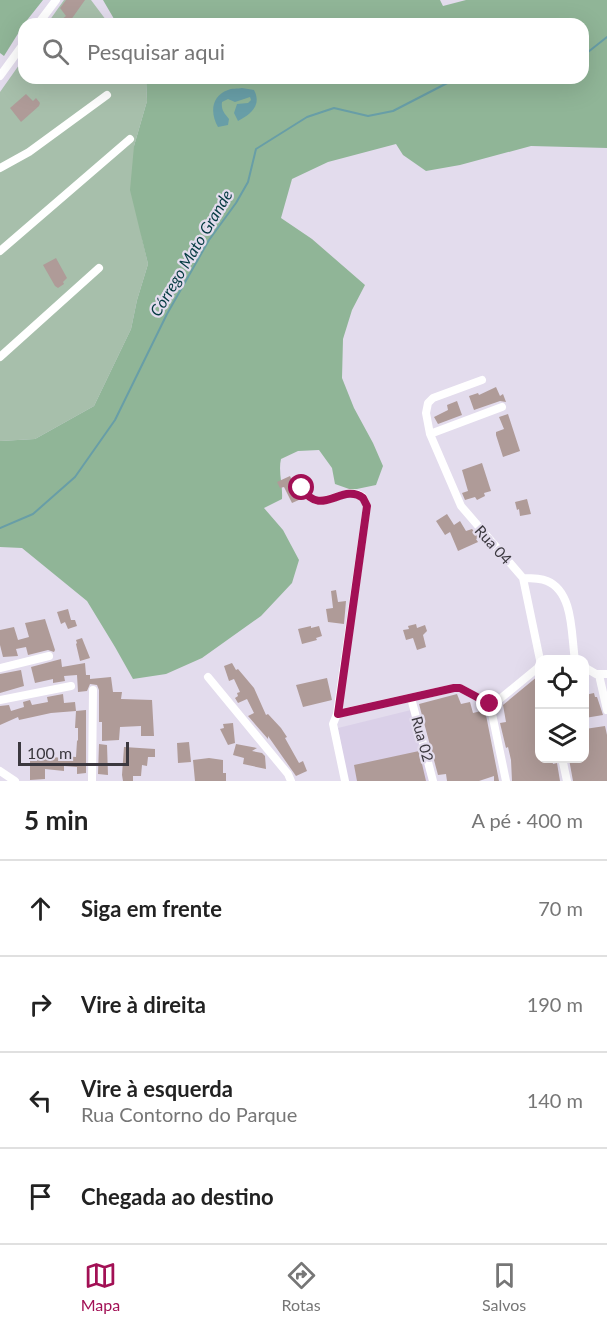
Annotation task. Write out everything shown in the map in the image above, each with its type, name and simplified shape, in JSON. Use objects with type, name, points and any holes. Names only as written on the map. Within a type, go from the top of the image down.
[{"type":"street","points":[[42,18],[56,0]]},
{"type":"street","points":[[0,76],[18,52]]},
{"type":"street","points":[[0,168],[29,152],[107,95]]},
{"type":"street","points":[[0,251],[130,139]]},
{"type":"street","points":[[0,357],[99,268]]},
{"type":"street","name":"Rua 04","points":[[482,380],[433,398],[428,404],[426,413],[430,435],[461,506],[522,578],[539,655]]},
{"type":"street","points":[[430,435],[502,407]]},
{"type":"street","points":[[302,488],[307,497],[314,501],[324,501],[352,493],[363,498],[367,506],[338,714],[333,724],[345,781]]},
{"type":"street","points":[[522,578],[545,580],[555,586],[563,596],[567,608],[572,655]]},
{"type":"street","points":[[0,668],[49,656]]},
{"type":"street","points":[[589,669],[603,675],[607,710]]},
{"type":"street","points":[[490,704],[535,670]]},
{"type":"street","points":[[208,677],[288,774],[291,781]]},
{"type":"street","points":[[0,700],[71,686]]},
{"type":"street","points":[[338,714],[454,688],[460,688],[490,704]]},
{"type":"street","points":[[92,781],[93,690]]},
{"type":"street","name":"Rua 02","points":[[411,698],[433,781]]},
{"type":"street","points":[[490,704],[503,780]]},
{"type":"street","points":[[563,763],[567,781]]},
{"type":"street","points":[[0,771],[15,781]]},
{"type":"shaded area","points":[[411,710],[429,781],[348,781],[338,728]]},
{"type":"green space","points":[[0,0],[43,0],[29,18],[18,18],[18,34],[4,56],[0,53]]},
{"type":"green space","points":[[64,0],[91,0],[104,18],[51,18]]},
{"type":"green space","points":[[103,0],[440,0],[443,6],[466,0],[607,0],[607,148],[531,146],[460,165],[426,171],[403,155],[396,144],[328,162],[292,179],[281,218],[312,239],[365,285],[352,310],[343,339],[342,378],[383,466],[376,485],[352,490],[335,484],[332,468],[319,450],[298,451],[281,459],[282,499],[264,508],[283,530],[299,560],[292,583],[261,616],[202,658],[166,674],[133,679],[87,601],[22,548],[0,547],[0,441],[35,439],[94,406],[131,329],[148,264],[130,190],[134,146],[147,101],[146,84],[589,84],[589,18],[114,18]]},
{"type":"green space","points":[[18,66],[18,84],[146,84],[147,101],[134,146],[142,238],[148,264],[131,329],[94,406],[35,439],[0,441],[0,92]]},
{"type":"water","points":[[229,89],[254,90],[256,105],[238,121],[234,113],[237,104],[248,103],[251,100],[250,97],[235,102],[228,99],[222,102],[223,111],[229,119],[228,125],[218,127],[213,111],[218,96]]},
{"type":"building","points":[[66,0],[85,0],[72,18],[64,18],[66,16],[60,8]]},
{"type":"building","points":[[26,94],[33,101],[36,98],[40,103],[21,122],[10,108]]},
{"type":"building","points":[[56,258],[67,278],[58,288],[43,265]]},
{"type":"building","points":[[496,387],[500,396],[503,394],[506,402],[500,401],[474,410],[469,396],[478,393],[479,395]]},
{"type":"building","points":[[457,401],[462,415],[438,424],[434,417],[448,410],[447,405]]},
{"type":"building","points":[[508,414],[520,451],[503,457],[496,432],[504,429],[499,417]]},
{"type":"building","points":[[482,463],[491,491],[484,493],[485,496],[477,500],[475,497],[465,500],[462,493],[468,491],[462,470]]},
{"type":"building","points":[[290,476],[301,499],[292,503],[284,487],[280,488],[277,482]]},
{"type":"building","points":[[527,499],[531,514],[520,516],[515,502]]},
{"type":"building","points":[[447,514],[454,525],[460,521],[466,531],[472,529],[479,537],[476,539],[478,542],[458,551],[450,532],[445,535],[436,521]]},
{"type":"building","points":[[336,590],[338,602],[346,601],[344,624],[328,622],[326,609],[333,608],[331,591]]},
{"type":"building","points":[[68,609],[71,620],[75,620],[77,626],[68,629],[65,622],[61,624],[57,612]]},
{"type":"building","points":[[45,619],[54,652],[48,650],[28,655],[26,647],[16,649],[18,656],[3,657],[0,630],[14,627],[18,640],[29,637],[25,623]]},
{"type":"building","points":[[416,624],[417,628],[425,625],[427,631],[423,635],[426,647],[417,650],[413,638],[406,640],[403,630]]},
{"type":"building","points":[[311,626],[311,628],[319,626],[322,636],[316,638],[317,640],[302,644],[298,629]]},
{"type":"building","points":[[82,638],[90,658],[80,661],[76,640]]},
{"type":"building","points":[[61,659],[62,667],[85,663],[86,675],[90,675],[90,679],[111,677],[113,692],[122,692],[121,699],[152,700],[154,736],[141,736],[141,726],[120,727],[119,740],[102,741],[97,685],[90,684],[87,691],[78,692],[77,675],[64,676],[65,681],[53,683],[53,679],[35,683],[31,667]]},
{"type":"building","points":[[232,663],[254,688],[266,715],[268,714],[281,728],[299,763],[303,761],[307,771],[296,776],[268,736],[268,739],[248,716],[254,713],[247,699],[238,703],[235,698],[240,692],[234,679],[229,681],[224,666]]},
{"type":"building","points":[[21,670],[24,686],[0,693],[0,674]]},
{"type":"building","points":[[327,678],[332,700],[303,707],[296,685]]},
{"type":"building","points":[[535,678],[535,763],[557,763],[560,781],[512,781],[511,760],[500,723],[506,722],[503,705]]},
{"type":"building","points":[[594,693],[597,697],[603,715],[589,717],[589,694]]},
{"type":"building","points":[[63,694],[64,703],[75,702],[76,711],[51,713],[19,720],[18,717],[0,725],[0,706],[9,705],[11,711],[24,707],[23,702],[30,700],[32,705],[48,702],[47,697]]},
{"type":"building","points":[[457,694],[461,704],[470,702],[473,713],[485,710],[499,781],[494,781],[494,776],[479,781],[447,781],[446,774],[438,775],[419,704]]},
{"type":"building","points":[[86,710],[86,773],[77,774],[77,767],[64,766],[64,771],[45,769],[45,779],[30,780],[30,760],[63,758],[63,756],[76,757],[78,728],[75,728],[76,711]]},
{"type":"building","points":[[233,723],[235,743],[228,745],[220,729],[224,728],[223,724]]},
{"type":"building","points":[[605,726],[607,781],[573,781],[570,763],[589,763],[589,728]]},
{"type":"building","points":[[189,742],[191,762],[178,763],[177,743]]},
{"type":"building","points":[[99,744],[107,745],[108,775],[98,774]]},
{"type":"building","points":[[236,744],[257,748],[252,751],[265,756],[266,769],[243,764],[244,758],[233,755]]},
{"type":"building","points":[[124,747],[155,749],[155,757],[148,757],[147,766],[142,765],[141,776],[133,776],[133,781],[123,781]]},
{"type":"building","points":[[419,751],[426,781],[357,781],[354,765]]},
{"type":"building","points":[[209,758],[223,760],[223,773],[226,773],[226,781],[195,781],[193,760]]},
{"type":"waterway","name":"Córrego Mato Grande","points":[[589,51],[607,37]]},
{"type":"waterway","name":"Córrego Mato Grande","points":[[0,528],[33,514],[75,477],[115,420],[167,314],[209,240],[248,182],[256,149],[307,117],[334,108],[368,116],[393,111],[445,84]]},
{"type":"route","points":[[302,488],[307,497],[314,501],[324,501],[352,493],[363,498],[367,506],[338,714],[454,688],[460,688],[490,704]]}]
